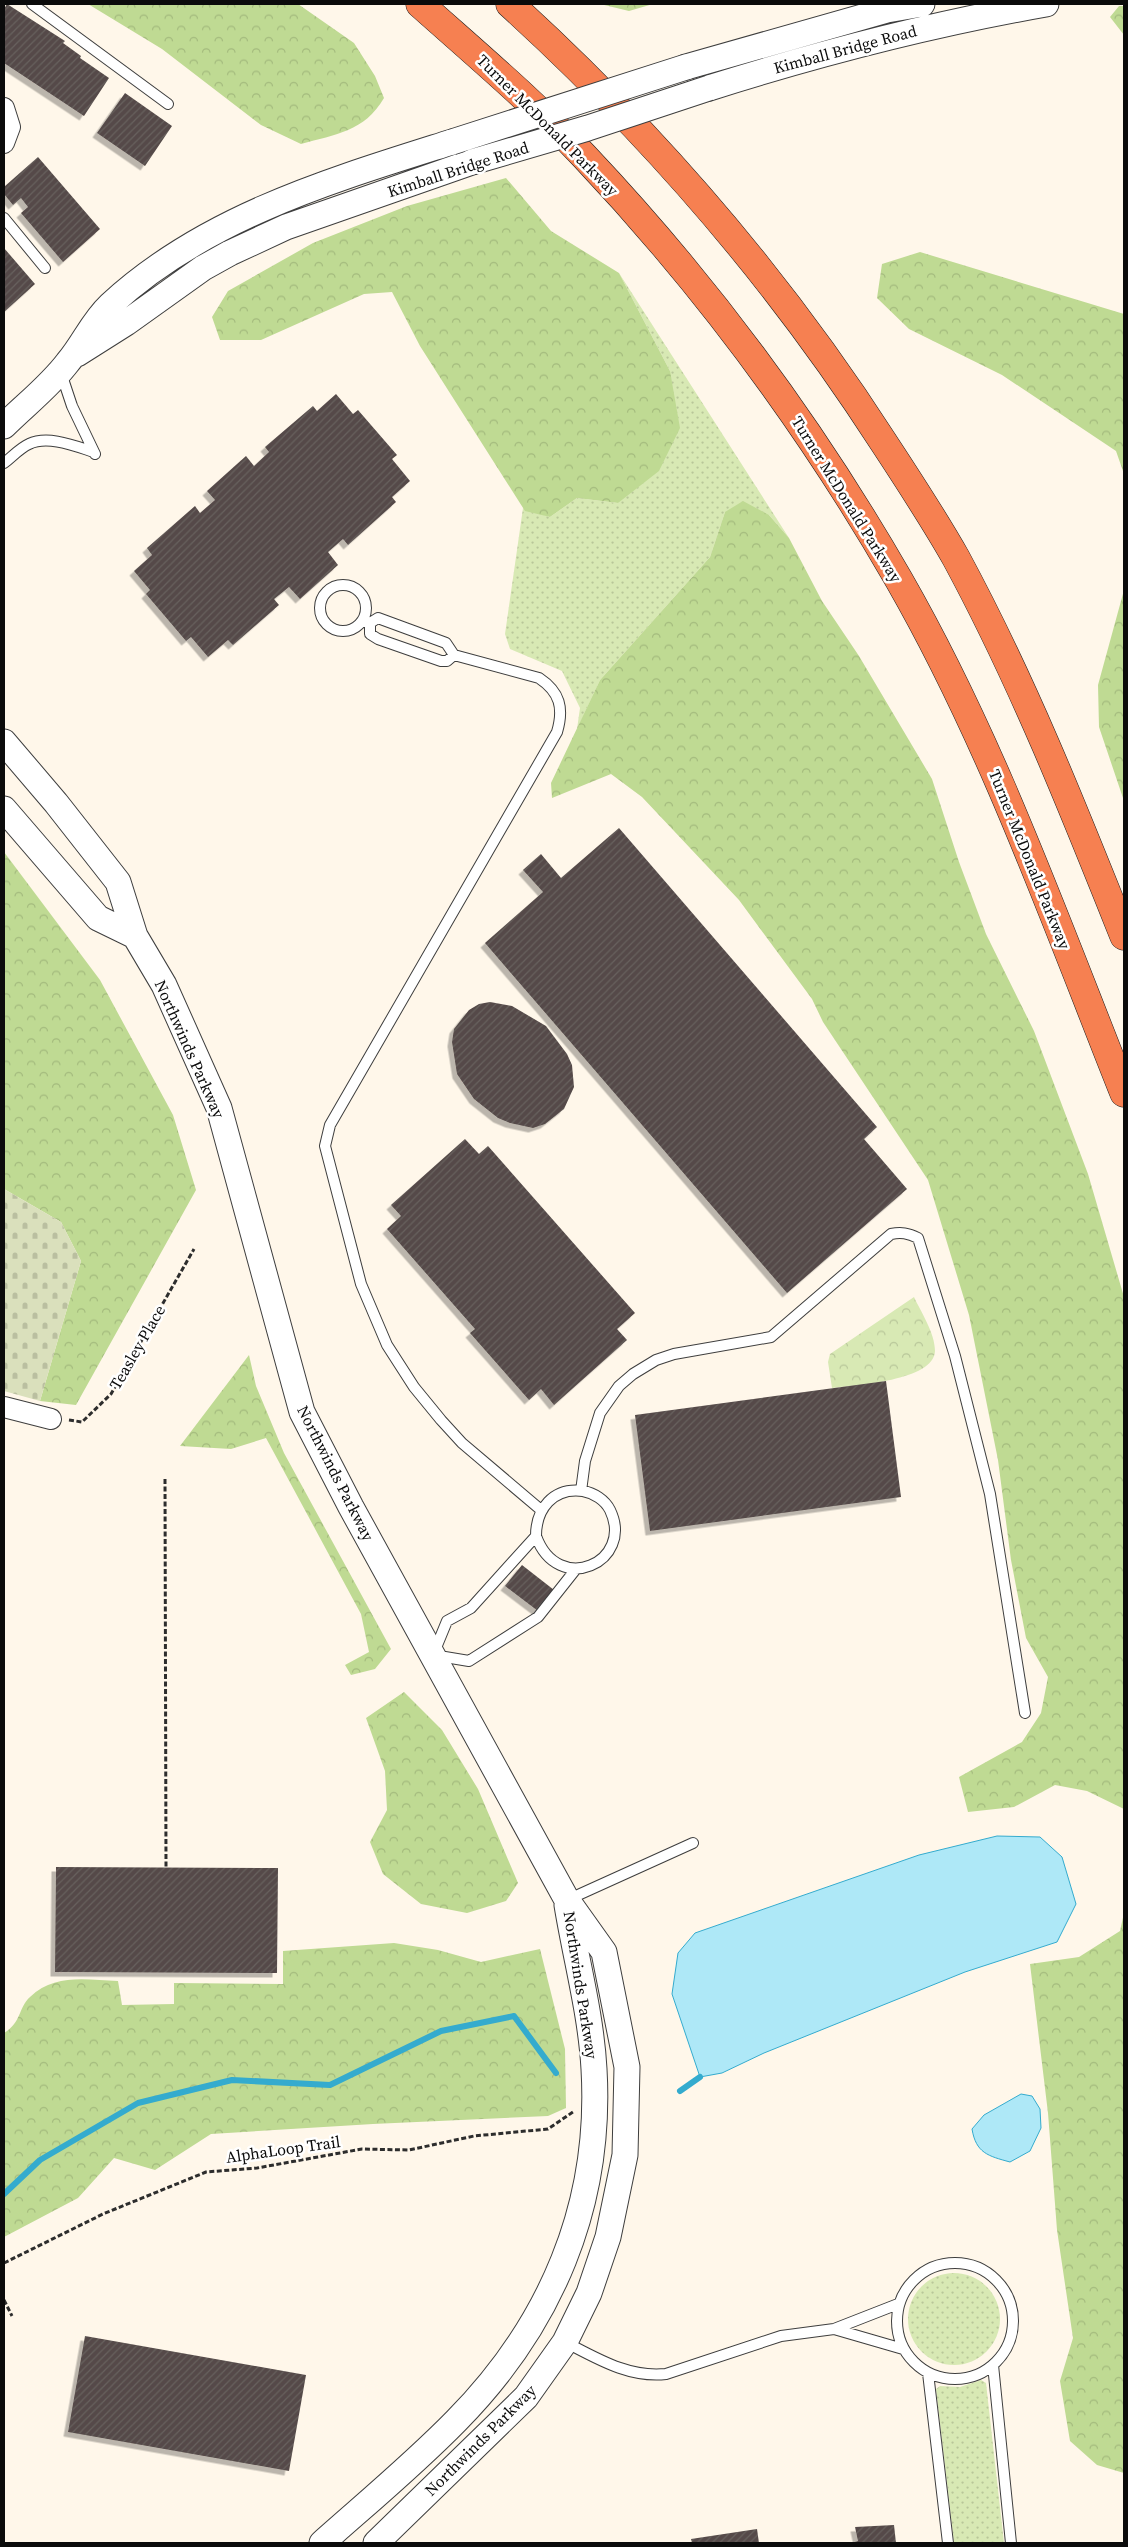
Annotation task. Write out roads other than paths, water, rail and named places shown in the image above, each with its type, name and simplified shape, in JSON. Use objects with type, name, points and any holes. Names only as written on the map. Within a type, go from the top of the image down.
[{"type":"highway","name":"Turner McDonald Parkway","points":[[420,4],[538,110],[583,155],[646,224],[765,372],[821,455],[899,579],[987,755],[1124,1093]]},
{"type":"highway","points":[[510,4],[551,41],[640,130],[696,192],[795,315],[859,405],[955,557],[1012,669],[1044,737],[1124,936]]},
{"type":"street","name":"Kimball Bridge Road","points":[[67,365],[94,322],[111,304],[156,268],[231,223],[318,185],[686,67],[887,10],[922,4]]},
{"type":"street","name":"Kimball Bridge Road","points":[[4,426],[67,365],[203,268],[286,227],[472,162],[588,128],[798,60],[868,42],[1046,4]]},
{"type":"street","points":[[4,108],[10,127],[4,143]]},
{"type":"street","name":"Northwinds Parkway","points":[[4,742],[56,803],[118,882],[135,936],[164,985],[219,1108],[302,1412],[351,1507],[567,1900],[604,1952],[627,2067],[625,2155],[608,2237],[589,2293],[564,2342],[526,2397],[376,2543]]},
{"type":"street","points":[[4,809],[98,918],[135,936]]},
{"type":"street","points":[[4,1408],[51,1418]]},
{"type":"street","name":"Northwinds Parkway","points":[[322,2543],[457,2420],[527,2334],[558,2278],[576,2228],[592,2151],[593,2133],[594,2070],[586,2002],[575,1956],[567,1900]]},
{"type":"lane","points":[[32,4],[168,104]]},
{"type":"lane","points":[[4,218],[45,268]]},
{"type":"lane","points":[[4,463],[28,444],[40,440],[68,444],[96,454],[72,406],[67,365]]},
{"type":"lane","points":[[454,655],[447,661],[441,661],[378,639],[370,634],[366,622],[365,600],[354,588],[339,585],[325,593],[321,600],[321,616],[331,628],[347,631],[366,622],[378,618],[446,643],[454,655],[540,678],[547,683],[560,701],[558,732],[330,1125],[325,1146],[361,1284],[387,1345],[414,1388],[462,1443],[541,1510]]},
{"type":"lane","points":[[581,1491],[585,1461],[600,1413],[618,1386],[633,1374],[656,1360],[674,1354],[771,1337],[891,1234],[900,1232],[911,1234],[918,1238],[955,1356],[990,1494],[1025,1713]]},
{"type":"lane","points":[[581,1491],[600,1498],[608,1507],[614,1518],[615,1531],[613,1544],[606,1555],[597,1563],[576,1569],[560,1566],[549,1560],[541,1549],[536,1536],[536,1523],[541,1510],[549,1500],[561,1492],[581,1491]]},
{"type":"lane","points":[[536,1536],[471,1608],[447,1621],[433,1655],[469,1661],[538,1617],[576,1569]]},
{"type":"lane","points":[[567,1900],[693,1843]]},
{"type":"lane","points":[[951,2262],[969,2264],[986,2271],[1000,2283],[1009,2298],[1013,2316],[1012,2334],[1005,2351],[993,2364],[979,2374],[962,2379],[944,2378],[928,2373],[914,2363],[903,2349],[896,2320],[898,2304],[906,2288],[918,2275],[934,2266],[951,2262]]},
{"type":"lane","points":[[564,2342],[621,2369],[648,2376],[666,2374],[781,2336],[834,2329],[898,2304]]},
{"type":"lane","points":[[834,2329],[903,2349]]},
{"type":"lane","points":[[993,2364],[1011,2543]]},
{"type":"lane","points":[[928,2373],[948,2543]]},
{"type":"water","points":[[997,1836],[1040,1837],[1062,1857],[1076,1904],[1057,1942],[965,1972],[764,2053],[722,2073],[700,2077],[672,1994],[678,1953],[695,1933],[919,1855]]},
{"type":"water","points":[[1021,2094],[1032,2096],[1040,2109],[1041,2128],[1030,2151],[1010,2162],[995,2158],[980,2148],[972,2129],[984,2115]]},
{"type":"waterway","points":[[4,2194],[40,2160],[138,2103],[232,2080],[330,2085],[441,2031],[514,2016],[556,2073]]},
{"type":"waterway","points":[[680,2091],[700,2077]]}]
